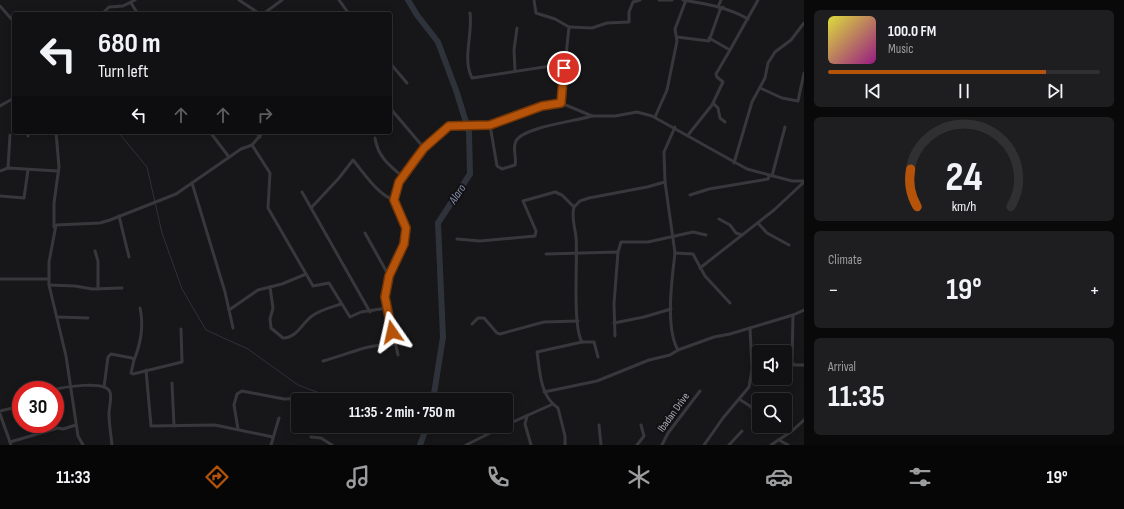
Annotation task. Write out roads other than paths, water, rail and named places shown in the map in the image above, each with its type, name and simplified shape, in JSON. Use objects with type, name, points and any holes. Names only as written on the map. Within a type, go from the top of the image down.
[{"type":"street","points":[[104,12],[109,7],[131,3],[135,0]]},
{"type":"street","points":[[240,0],[257,12]]},
{"type":"street","points":[[266,12],[282,0]]},
{"type":"street","points":[[339,0],[348,12]]},
{"type":"street","points":[[534,0],[536,13],[555,19],[569,27],[592,28],[607,23],[628,22],[633,1],[640,0]]},
{"type":"street","points":[[659,0],[672,0]]},
{"type":"street","points":[[683,0],[708,3],[748,19]]},
{"type":"street","points":[[656,117],[667,90],[677,37],[675,29],[686,0]]},
{"type":"street","points":[[677,37],[709,41],[720,8],[721,0]]},
{"type":"street","points":[[688,135],[713,103],[722,82],[716,74],[758,0]]},
{"type":"street","points":[[131,3],[137,12]]},
{"type":"street","points":[[0,6],[12,20]]},
{"type":"street","points":[[470,13],[471,23],[468,47],[472,78],[557,66],[564,68]]},
{"type":"street","points":[[734,163],[752,102],[765,78],[768,63],[775,52],[791,40],[804,23]]},
{"type":"street","points":[[561,103],[569,27]]},
{"type":"street","points":[[516,28],[514,50],[516,71]]},
{"type":"street","points":[[710,38],[730,50]]},
{"type":"street","points":[[392,64],[407,83]]},
{"type":"street","points":[[760,88],[782,98],[798,101],[804,73]]},
{"type":"street","points":[[0,106],[12,99]]},
{"type":"street","points":[[398,355],[394,344],[385,297],[389,276],[404,244],[406,228],[394,200],[403,177],[424,148],[449,126],[472,124],[490,125],[542,106],[561,103],[592,116]]},
{"type":"street","points":[[713,103],[718,108],[720,118],[725,122]]},
{"type":"street","points":[[392,110],[424,148]]},
{"type":"street","points":[[490,125],[497,166],[502,169],[515,165],[515,142],[519,138],[552,125],[592,116],[615,116],[637,112],[656,117],[734,163],[747,169],[770,176],[804,182]]},
{"type":"street","points":[[674,127],[664,152],[665,182],[670,212],[671,236],[675,253],[671,309],[674,342],[678,350]]},
{"type":"street","points":[[690,195],[709,189],[768,179],[785,127]]},
{"type":"street","points":[[56,134],[58,171],[54,203],[54,228],[49,262],[49,285],[66,356],[78,436],[83,445]]},
{"type":"street","points":[[212,134],[229,157]]},
{"type":"street","points":[[54,228],[58,223],[100,223],[176,194],[241,149],[252,145],[262,134]]},
{"type":"street","points":[[8,168],[10,135]]},
{"type":"street","points":[[375,138],[379,154],[403,177]]},
{"type":"street","points":[[252,145],[270,173],[268,208],[313,286],[329,283],[350,317],[361,312],[370,312],[387,308]]},
{"type":"street","points":[[310,208],[339,178],[353,160],[386,197],[394,200]]},
{"type":"street","points":[[0,171],[8,168],[58,171]]},
{"type":"street","points":[[0,196],[24,198],[28,170]]},
{"type":"street","points":[[582,342],[578,321],[576,238],[573,217],[574,207],[580,202],[589,198],[665,182]]},
{"type":"street","points":[[700,268],[758,223],[804,182]]},
{"type":"street","points":[[192,183],[233,328]]},
{"type":"street","points":[[302,192],[370,312]]},
{"type":"street","points":[[457,239],[480,241],[535,236],[536,230],[523,201],[550,192],[559,193],[574,207]]},
{"type":"street","points":[[119,216],[129,257]]},
{"type":"street","points":[[719,219],[730,225],[736,233],[742,235]]},
{"type":"street","points":[[758,223],[767,233],[788,245]]},
{"type":"street","points":[[615,336],[614,323],[618,252],[621,242],[648,242],[693,232],[706,235]]},
{"type":"street","points":[[365,233],[389,276]]},
{"type":"street","points":[[95,251],[98,261],[98,289]]},
{"type":"street","points":[[546,254],[618,252]]},
{"type":"street","points":[[675,253],[693,254],[700,268],[730,303]]},
{"type":"street","points":[[229,310],[258,290],[282,284],[306,274]]},
{"type":"street","points":[[0,279],[49,279]]},
{"type":"street","points":[[49,285],[98,289],[122,288]]},
{"type":"street","points":[[270,287],[273,308],[270,319],[271,328],[283,338],[289,338],[295,334],[312,316],[342,304]]},
{"type":"street","points":[[140,308],[143,321],[139,348],[131,373],[182,362],[181,329]]},
{"type":"street","points":[[614,323],[644,317],[671,309]]},
{"type":"street","points":[[544,392],[597,381],[649,360],[670,355],[678,350],[714,337],[730,334],[793,315],[804,310]]},
{"type":"street","points":[[793,315],[792,362],[794,365],[804,365]]},
{"type":"street","points":[[57,317],[88,318]]},
{"type":"street","points":[[472,324],[478,318],[484,318],[497,333],[500,334],[544,322],[578,321]]},
{"type":"street","points":[[704,445],[750,383],[752,369],[750,328]]},
{"type":"street","points":[[565,445],[565,436],[558,408],[544,392],[537,352],[582,342],[595,342],[598,357]]},
{"type":"street","points":[[323,361],[362,347],[394,344]]},
{"type":"street","points":[[104,388],[108,357],[111,354],[134,360]]},
{"type":"street","points":[[146,370],[151,426],[215,425],[273,437]]},
{"type":"street","points":[[172,383],[174,426]]},
{"type":"street","points":[[64,388],[100,385],[110,392],[109,415],[112,445]]},
{"type":"street","points":[[238,429],[234,405],[238,394],[242,391],[284,399],[291,399]]},
{"type":"street","name":"Ibadan Drive","points":[[662,445],[668,433],[700,391]]},
{"type":"street","points":[[739,399],[752,408]]},
{"type":"street","points":[[513,421],[553,404]]},
{"type":"street","points":[[0,411],[12,408]]},
{"type":"street","points":[[0,414],[10,444],[58,428],[63,429],[76,425]]},
{"type":"street","points":[[527,415],[525,424],[531,445]]},
{"type":"street","points":[[271,445],[279,418]]},
{"type":"street","points":[[771,445],[804,420]]},
{"type":"street","points":[[599,425],[601,445]]},
{"type":"street","points":[[637,445],[644,436],[641,426]]},
{"type":"street","points":[[729,445],[742,431]]},
{"type":"street","points":[[466,445],[489,433]]},
{"type":"street","points":[[311,437],[321,438],[332,445]]},
{"type":"street","points":[[779,440],[788,445]]},
{"type":"waterway","name":"Alaro","points":[[408,0],[417,15],[438,42],[457,93],[469,132],[470,174],[438,223],[443,337],[434,393]]},
{"type":"waterway","points":[[120,134],[147,167],[162,233],[182,289],[206,330],[248,349],[298,385],[319,393]]},
{"type":"waterway","name":"Alaro","points":[[420,445],[424,433]]}]
